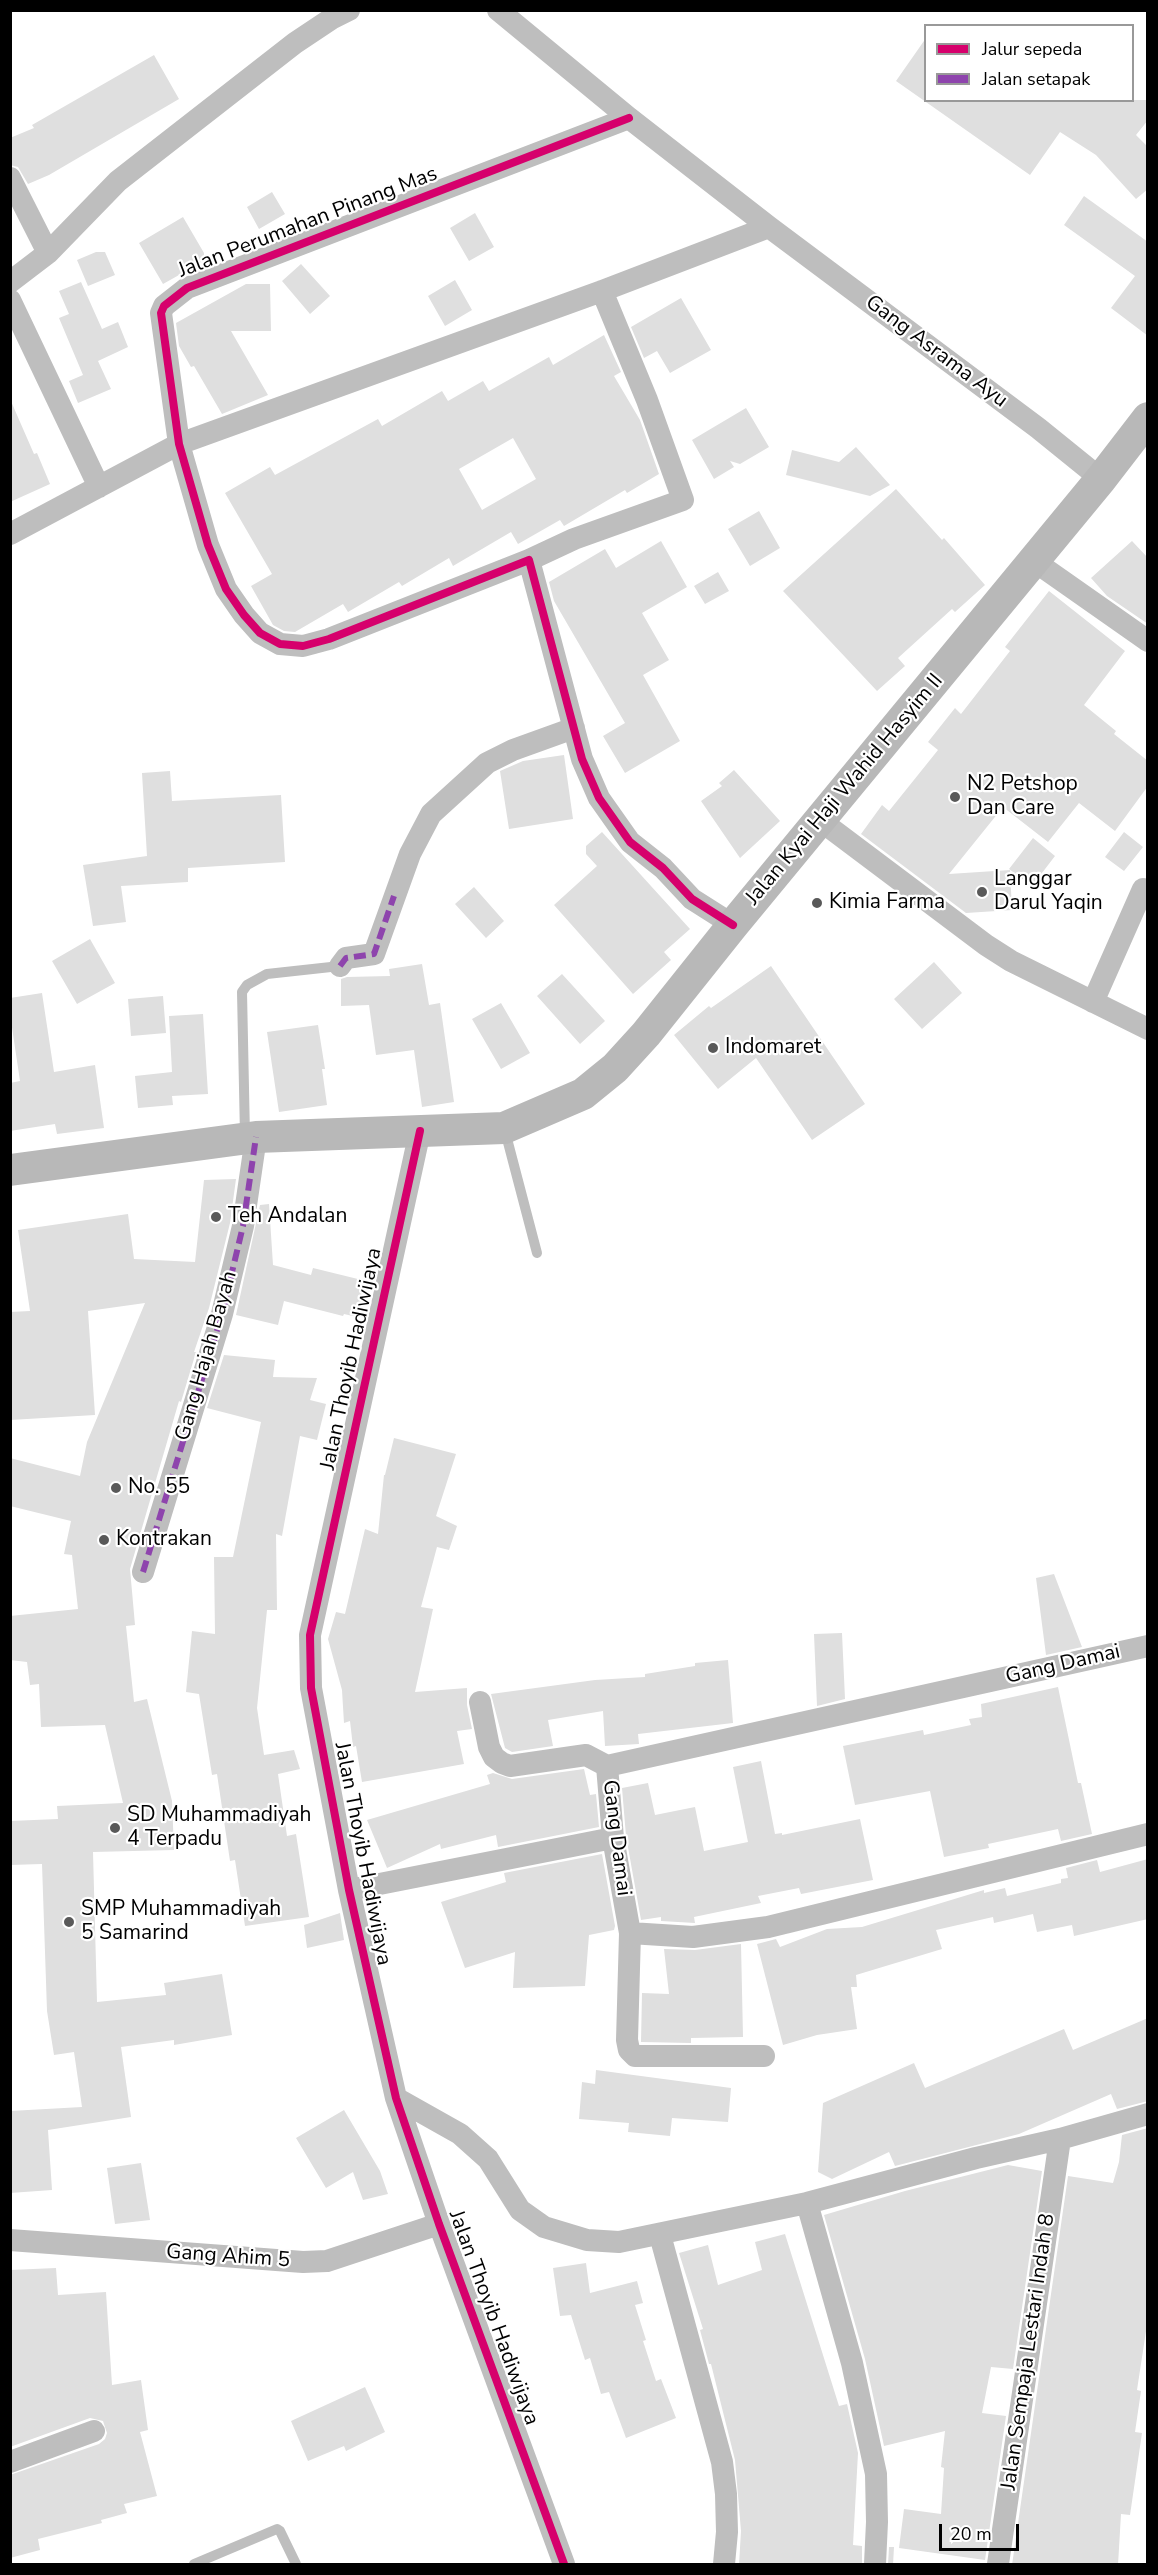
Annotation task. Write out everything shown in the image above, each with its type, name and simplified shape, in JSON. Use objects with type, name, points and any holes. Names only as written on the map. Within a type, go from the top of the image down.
[{"type":"street","name":"Gang Asrama Ayu","points":[[498,10],[629,118],[1038,428],[1101,479]]},
{"type":"street","points":[[10,282],[48,253],[118,181],[335,13]]},
{"type":"street","name":"Jalan Perumahan Pinang Mas","points":[[602,291],[647,400],[683,500],[574,539],[529,560],[328,639],[303,646],[280,644],[260,633],[226,589],[208,545],[179,444],[161,313],[164,306],[175,295],[187,288],[629,118]]},
{"type":"street","points":[[10,178],[48,253]]},
{"type":"street","points":[[10,534],[179,444],[602,291],[770,227]]},
{"type":"street","points":[[10,300],[99,487]]},
{"type":"street","name":"Jalan Kyai Haji Wahid Hasyim II","points":[[10,1170],[250,1137],[504,1128],[584,1094],[615,1068],[646,1034],[1101,479],[1148,418]]},
{"type":"street","points":[[529,560],[582,759],[599,798],[630,842],[663,868],[692,899],[733,926]]},
{"type":"street","points":[[1034,561],[1148,641]]},
{"type":"street","points":[[340,966],[346,958],[374,954],[410,854],[431,814],[487,763],[513,750],[574,728]]},
{"type":"street","points":[[821,821],[986,945],[1011,961],[1148,1029]]},
{"type":"street","points":[[1093,1002],[1143,889]]},
{"type":"street","name":"Jalan Thoyib Hadiwijaya","points":[[420,1131],[310,1635],[311,1688],[349,1890],[396,2098],[439,2224],[564,2565]]},
{"type":"street","name":"Gang Hajah Bayah","points":[[143,1572],[222,1314],[243,1226],[250,1137]]},
{"type":"street","name":"Gang Damai","points":[[764,2056],[635,2056],[629,2050],[627,2040],[630,1933],[613,1838],[607,1766],[1148,1646]]},
{"type":"street","points":[[480,1702],[489,1747],[494,1757],[502,1763],[510,1766],[586,1755],[607,1766]]},
{"type":"street","points":[[630,1933],[693,1937],[768,1927],[1148,1834]]},
{"type":"street","points":[[349,1890],[613,1838]]},
{"type":"street","points":[[396,2098],[460,2134],[488,2159],[520,2210],[544,2227],[587,2240],[619,2242],[807,2203],[976,2158],[1060,2139],[1148,2114]]},
{"type":"street","name":"Jalan Sempaja Lestari Indah 8","points":[[998,2565],[1060,2139]]},
{"type":"street","points":[[807,2203],[852,2363],[876,2474],[875,2565]]},
{"type":"street","name":"Gang Ahim 5","points":[[10,2241],[303,2262],[327,2261],[439,2224]]},
{"type":"street","points":[[660,2235],[722,2462],[726,2503],[724,2565]]},
{"type":"street","points":[[10,2462],[94,2432]]},
{"type":"lane","points":[[250,1137],[242,992],[247,985],[267,974],[340,966]]},
{"type":"lane","points":[[504,1128],[537,1253]]},
{"type":"lane","points":[[194,2565],[277,2529],[296,2565]]},
{"type":"building","points":[[924,41],[924,101],[896,81]]},
{"type":"building","points":[[154,55],[179,99],[49,175],[28,184],[18,167],[10,165],[10,138],[34,128],[32,125]]},
{"type":"building","points":[[1134,100],[1148,100],[1148,120],[1136,135],[1148,147],[1148,189],[1136,199],[1096,155],[1060,132],[1030,175],[926,102],[1134,102]]},
{"type":"building","points":[[272,192],[285,214],[259,229],[247,207]]},
{"type":"building","points":[[1084,196],[1148,242],[1148,336],[1111,308],[1135,276],[1064,225]]},
{"type":"building","points":[[475,213],[494,247],[469,261],[450,228]]},
{"type":"building","points":[[183,217],[204,253],[204,261],[163,284],[139,243]]},
{"type":"building","points":[[96,252],[105,252],[115,275],[88,286],[77,260]]},
{"type":"building","points":[[301,264],[330,296],[310,314],[282,281]]},
{"type":"building","points":[[455,280],[472,310],[445,326],[428,296]]},
{"type":"building","points":[[81,282],[102,329],[118,322],[128,347],[98,361],[111,389],[78,403],[69,381],[83,375],[59,318],[69,314],[59,291]]},
{"type":"building","points":[[246,284],[270,284],[271,331],[231,331],[268,395],[222,414],[194,366],[191,367],[179,346],[176,323]]},
{"type":"building","points":[[681,298],[711,350],[670,373],[657,351],[644,358],[631,327]]},
{"type":"building","points":[[604,335],[621,372],[614,376],[640,420],[659,474],[627,493],[625,490],[564,526],[560,520],[518,544],[511,532],[453,566],[449,558],[402,586],[399,582],[348,612],[343,604],[295,632],[284,631],[273,625],[251,586],[272,574],[225,493],[270,467],[275,475],[378,419],[382,426],[442,391],[448,401],[483,381],[489,391],[549,357],[553,365]],"holes":[[[513,438],[536,479],[482,510],[459,469]]]},
{"type":"building","points":[[10,399],[50,484],[10,502]]},
{"type":"building","points":[[746,408],[769,447],[740,464],[730,461],[734,467],[714,479],[692,440]]},
{"type":"building","points":[[856,447],[890,485],[870,496],[786,475],[792,450],[839,462]]},
{"type":"building","points":[[896,489],[942,540],[944,538],[985,585],[955,612],[952,609],[898,658],[905,666],[877,691],[783,591]]},
{"type":"building","points":[[759,511],[780,548],[750,566],[728,529]]},
{"type":"building","points":[[661,541],[687,587],[642,613],[669,660],[643,675],[680,741],[625,773],[603,736],[625,723],[554,601],[549,582],[605,549],[616,568]]},
{"type":"building","points":[[1132,541],[1148,558],[1148,624],[1107,596],[1091,578]]},
{"type":"building","points":[[718,572],[729,591],[705,604],[694,586]]},
{"type":"building","points":[[1049,591],[1125,651],[1084,705],[1116,731],[1114,734],[1148,761],[1148,786],[1115,831],[1079,803],[1048,842],[1003,807],[949,874],[1010,870],[1012,910],[966,913],[861,834],[882,805],[889,811],[938,750],[928,742],[955,708],[961,714],[1010,651],[1005,647]]},
{"type":"building","points":[[564,755],[573,819],[509,829],[500,771],[523,761]]},
{"type":"building","points":[[734,770],[780,821],[740,858],[701,801],[722,786],[719,783]]},
{"type":"building","points":[[170,771],[172,801],[281,795],[285,862],[188,868],[188,882],[121,886],[126,922],[93,926],[83,865],[147,856],[142,773]]},
{"type":"building","points":[[602,832],[690,929],[664,952],[671,960],[633,994],[554,905],[597,866],[586,854],[586,846]]},
{"type":"building","points":[[1124,832],[1143,847],[1124,871],[1105,857]]},
{"type":"building","points":[[1033,838],[1055,856],[1032,886],[1009,869]]},
{"type":"building","points":[[474,887],[504,921],[486,938],[455,904]]},
{"type":"building","points":[[90,939],[115,983],[77,1004],[52,961]]},
{"type":"building","points":[[934,962],[962,993],[922,1029],[894,999]]},
{"type":"building","points":[[422,964],[429,1005],[440,1003],[454,1102],[422,1107],[414,1050],[376,1055],[369,1005],[341,1006],[341,979],[390,976],[389,969]]},
{"type":"building","points":[[771,966],[865,1104],[812,1140],[756,1058],[718,1089],[674,1035],[709,1006],[711,1008]]},
{"type":"building","points":[[562,974],[605,1021],[580,1044],[537,996]]},
{"type":"building","points":[[42,993],[54,1072],[95,1065],[104,1128],[57,1134],[55,1124],[10,1131],[10,1083],[20,1081],[10,1014],[10,998]]},
{"type":"building","points":[[163,996],[166,1033],[131,1036],[128,999]]},
{"type":"building","points":[[501,1003],[530,1053],[501,1069],[472,1019]]},
{"type":"building","points":[[203,1014],[208,1094],[172,1096],[173,1105],[138,1108],[135,1076],[172,1072],[169,1016]]},
{"type":"building","points":[[318,1025],[325,1069],[322,1069],[327,1105],[279,1112],[267,1032]]},
{"type":"building","points":[[236,1179],[230,1223],[209,1308],[130,1569],[135,1625],[126,1626],[134,1702],[147,1699],[172,1801],[174,1850],[93,1852],[97,2002],[166,1995],[164,1983],[222,1974],[232,2035],[174,2045],[174,2040],[121,2047],[131,2117],[48,2130],[52,2190],[10,2193],[10,2111],[82,2107],[74,2052],[54,2055],[47,2011],[42,1864],[10,1865],[10,1821],[58,1819],[57,1806],[123,1803],[105,1725],[41,1727],[39,1684],[30,1685],[27,1662],[10,1660],[10,1616],[78,1609],[72,1555],[64,1554],[71,1521],[10,1506],[10,1458],[80,1476],[87,1442],[145,1303],[88,1311],[95,1415],[10,1420],[10,1312],[30,1311],[18,1230],[128,1214],[134,1259],[195,1262],[204,1180]]},
{"type":"building","points":[[269,1204],[273,1265],[311,1275],[313,1268],[366,1281],[357,1317],[344,1314],[343,1316],[284,1301],[278,1325],[236,1315],[260,1205]]},
{"type":"building","points":[[224,1355],[275,1360],[273,1377],[317,1378],[310,1400],[326,1404],[317,1440],[300,1436],[282,1536],[276,1534],[277,1610],[267,1610],[257,1708],[264,1755],[294,1750],[300,1769],[278,1774],[287,1836],[296,1834],[309,1917],[245,1926],[235,1860],[230,1861],[217,1774],[212,1775],[199,1694],[186,1692],[192,1631],[215,1634],[214,1557],[233,1557],[261,1422],[207,1408]]},
{"type":"building","points":[[394,1438],[456,1454],[436,1516],[457,1526],[449,1550],[437,1547],[421,1607],[433,1609],[415,1692],[467,1688],[467,1705],[472,1729],[457,1731],[464,1764],[362,1782],[356,1746],[353,1747],[350,1721],[344,1723],[342,1690],[328,1639],[336,1612],[345,1614],[365,1529],[378,1534],[384,1475]]},
{"type":"building","points":[[1054,1574],[1082,1647],[1046,1655],[1036,1578]]},
{"type":"building","points":[[842,1633],[845,1699],[817,1706],[814,1634]]},
{"type":"building","points":[[728,1660],[733,1723],[638,1734],[639,1744],[605,1746],[603,1711],[548,1720],[553,1746],[512,1752],[505,1748],[491,1694],[595,1680],[645,1677],[645,1674],[695,1666],[695,1663]]},
{"type":"building","points":[[1058,1687],[1078,1783],[1081,1783],[1092,1834],[1061,1841],[1058,1829],[988,1844],[989,1848],[944,1857],[930,1791],[855,1805],[843,1746],[923,1730],[924,1735],[971,1725],[969,1719],[982,1717],[981,1704]]},
{"type":"building","points":[[761,1761],[775,1834],[782,1833],[782,1835],[860,1819],[873,1880],[801,1894],[799,1888],[758,1896],[761,1903],[694,1917],[695,1923],[661,1921],[661,1917],[641,1920],[626,1836],[622,1788],[648,1783],[655,1815],[695,1807],[704,1851],[748,1842],[733,1767]]},
{"type":"building","points":[[584,1769],[590,1795],[596,1794],[599,1827],[498,1847],[496,1835],[441,1849],[440,1844],[387,1868],[367,1820],[490,1784],[487,1775],[493,1773],[512,1779]]},
{"type":"building","points":[[602,1854],[615,1926],[614,1930],[589,1935],[585,1986],[513,1988],[515,1952],[465,1968],[441,1902],[506,1882],[504,1873]]},
{"type":"building","points":[[1148,1859],[1148,1919],[1074,1936],[1072,1925],[1037,1932],[1033,1914],[994,1923],[993,1917],[936,1930],[942,1949],[856,1975],[857,1987],[851,1987],[857,2029],[817,2035],[783,2045],[757,1944],[776,1939],[780,1947],[827,1929],[862,1927],[984,1890],[984,1893],[1005,1888],[1007,1896],[1061,1883],[1061,1879],[1068,1878],[1066,1868],[1097,1860],[1100,1872]]},
{"type":"building","points":[[340,1913],[344,1940],[307,1948],[304,1925]]},
{"type":"building","points":[[741,1944],[743,2037],[691,2038],[691,2043],[641,2042],[642,1993],[669,1994],[664,1949],[695,1950]]},
{"type":"building","points":[[1148,2018],[1148,2101],[1117,2109],[1111,2094],[1019,2134],[895,2166],[889,2152],[832,2179],[818,2172],[823,2103],[914,2063],[925,2088],[1064,2029],[1073,2050]]},
{"type":"building","points":[[596,2070],[731,2088],[728,2122],[672,2118],[670,2136],[628,2132],[629,2123],[579,2119],[582,2082],[595,2084]]},
{"type":"building","points":[[344,2110],[380,2171],[388,2194],[363,2200],[353,2172],[326,2188],[296,2138]]},
{"type":"building","points":[[1148,2128],[1148,2318],[1137,2390],[1141,2391],[1135,2432],[1142,2433],[1130,2515],[1121,2514],[1118,2565],[1012,2565],[1068,2176],[1113,2183],[1119,2162],[1122,2135]]},
{"type":"building","points":[[141,2163],[150,2220],[115,2224],[107,2168]]},
{"type":"building","points":[[1008,2165],[1042,2171],[1013,2369],[991,2367],[982,2413],[1006,2416],[985,2560],[899,2548],[904,2509],[941,2514],[944,2468],[941,2467],[945,2431],[884,2446],[865,2359],[824,2215],[905,2191]]},
{"type":"building","points":[[785,2234],[839,2406],[847,2404],[858,2453],[853,2545],[862,2546],[862,2565],[739,2565],[741,2531],[735,2460],[700,2330],[703,2329],[679,2253],[708,2245],[718,2285],[762,2270],[755,2242]]},
{"type":"building","points":[[586,2263],[590,2293],[637,2281],[643,2303],[635,2305],[646,2340],[643,2341],[656,2381],[661,2379],[676,2418],[626,2438],[609,2392],[601,2394],[590,2358],[585,2360],[571,2315],[560,2316],[553,2268]]},
{"type":"building","points":[[56,2268],[58,2295],[106,2292],[112,2385],[141,2380],[148,2430],[140,2432],[157,2496],[124,2504],[127,2513],[101,2520],[102,2523],[38,2539],[40,2550],[10,2558],[10,2475],[99,2444],[105,2439],[107,2433],[103,2421],[90,2418],[10,2447],[10,2270]]},
{"type":"building","points":[[365,2387],[385,2432],[346,2451],[344,2446],[308,2461],[291,2421]]},
{"type":"building","points":[[889,2547],[894,2547],[893,2565],[888,2565]]},
{"type":"marked path","points":[[340,966],[346,958],[374,954],[394,896]]},
{"type":"marked path","points":[[143,1572],[222,1314],[243,1226],[256,1137]]},
{"type":"cycle path","points":[[629,118],[187,288],[164,306],[161,313],[179,444],[208,545],[226,589],[260,633],[280,644],[303,646],[329,639],[529,560],[582,759],[599,798],[630,842],[663,868],[692,899],[733,925]]},
{"type":"cycle path","points":[[420,1131],[310,1635],[311,1688],[349,1890],[396,2098],[439,2224],[564,2564]]},
{"type":"place","name":"N2 Petshop Dan Care","points":[[955,797]]},
{"type":"place","name":"Langgar Darul Yaqin","points":[[982,892]]},
{"type":"place","name":"Kimia Farma","points":[[817,903]]},
{"type":"place","name":"Indomaret","points":[[713,1048]]},
{"type":"place","name":"Teh Andalan","points":[[216,1217]]},
{"type":"place","name":"No. 55","points":[[116,1488]]},
{"type":"place","name":"Kontrakan","points":[[104,1540]]},
{"type":"place","name":"SD Muhammadiyah 4 Terpadu","points":[[115,1828]]},
{"type":"place","name":"SMP Muhammadiyah 5 Samarind","points":[[69,1922]]}]
